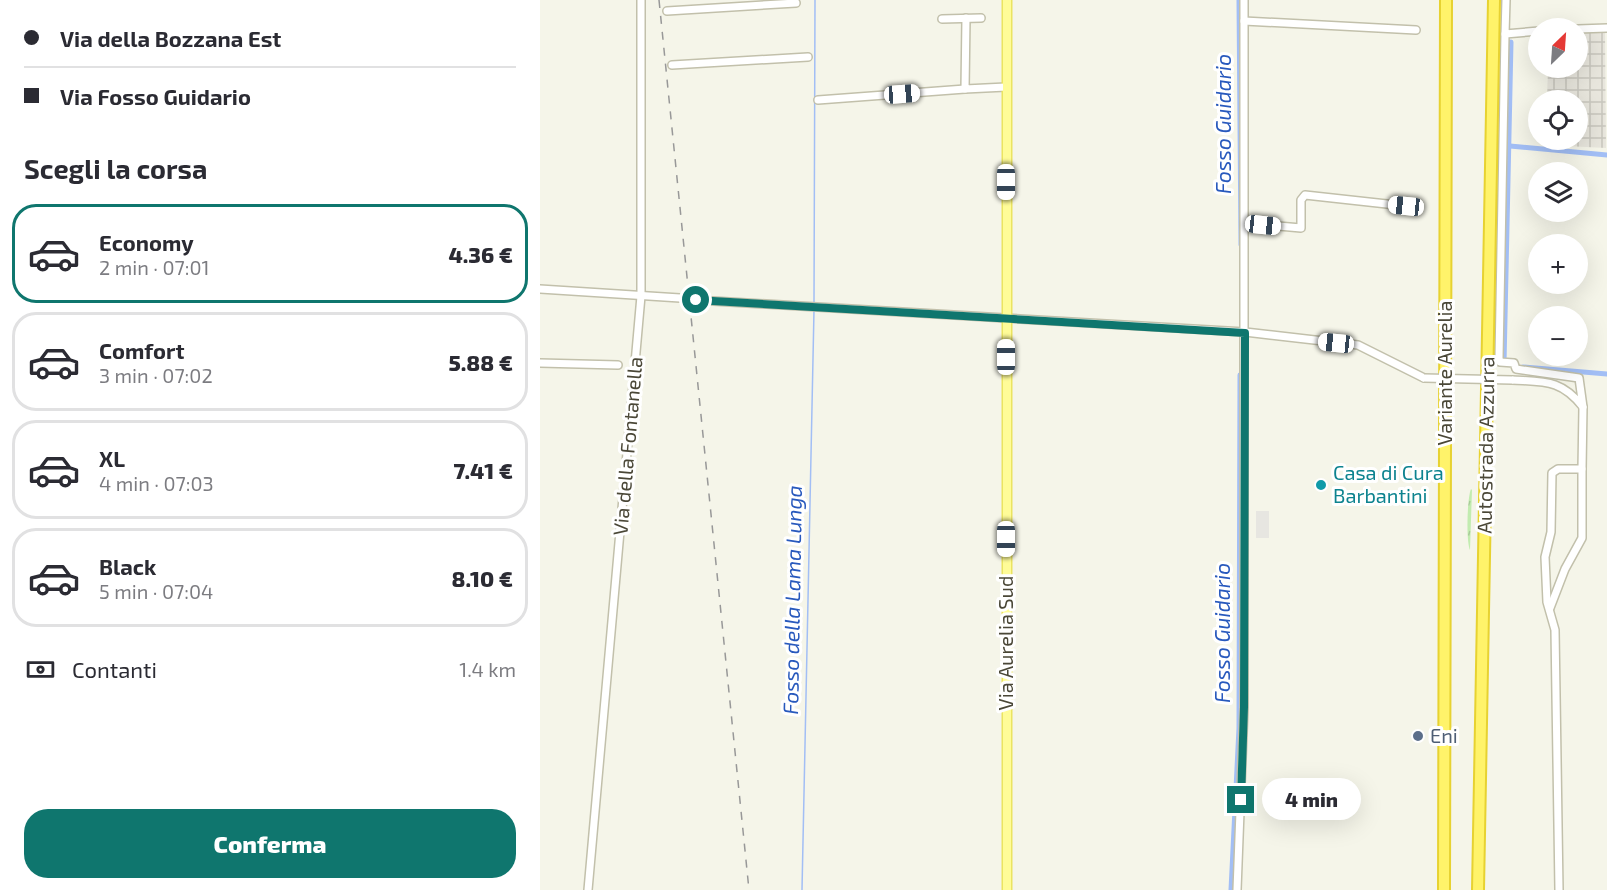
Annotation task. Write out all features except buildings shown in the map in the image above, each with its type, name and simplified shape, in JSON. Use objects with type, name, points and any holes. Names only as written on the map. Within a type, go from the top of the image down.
[{"type":"highway","name":"Variante Aurelia","points":[[1444,890],[1446,0]]},
{"type":"highway","name":"Variante Aurelia","points":[[1449,890],[1452,0]]},
{"type":"highway","name":"Autostrada Azzurra","points":[[1471,890],[1487,0]]},
{"type":"highway","name":"Autostrada Azzurra","points":[[1478,890],[1494,0]]},
{"type":"main road","name":"Via Aurelia Sud","points":[[1007,0],[1007,890]]},
{"type":"street","name":"Via della Fontanella","points":[[588,890],[641,296],[640,0]]},
{"type":"street","points":[[1237,890],[1244,707],[1244,0]]},
{"type":"street","points":[[1506,0],[1498,342],[1503,362],[1516,367],[1579,378],[1583,407],[1582,538],[1565,569],[1550,608]]},
{"type":"street","points":[[667,11],[796,3]]},
{"type":"street","points":[[965,89],[966,18]]},
{"type":"street","points":[[942,19],[981,18]]},
{"type":"street","points":[[1244,21],[1416,30]]},
{"type":"street","points":[[1588,28],[1607,28]]},
{"type":"street","points":[[1505,34],[1528,32]]},
{"type":"street","points":[[672,65],[808,57]]},
{"type":"street","points":[[818,100],[1006,87]]},
{"type":"street","points":[[1245,224],[1301,228],[1301,201],[1305,195],[1406,206]]},
{"type":"street","points":[[540,289],[680,298]]},
{"type":"street","points":[[696,300],[1245,333],[1358,345],[1424,378],[1554,382],[1573,394],[1583,407]]},
{"type":"street","points":[[540,363],[618,365]]},
{"type":"street","points":[[1559,890],[1555,630],[1550,608],[1545,557],[1551,532],[1550,478],[1558,469],[1582,469]]},
{"type":"shaded area","points":[[1605,29],[1606,148],[1588,147],[1588,90],[1547,90],[1548,78],[1588,78],[1588,30]]},
{"type":"shaded area","points":[[1256,511],[1269,511],[1269,538],[1256,538]]},
{"type":"green space","points":[[1472,490],[1470,550],[1468,520]]},
{"type":"waterway","name":"Fosso della Lama Lunga","points":[[814,303],[815,0]]},
{"type":"waterway","name":"Fosso Guidario","points":[[1239,0],[1241,245]]},
{"type":"waterway","points":[[1504,364],[1511,42]]},
{"type":"waterway","points":[[1510,146],[1607,155]]},
{"type":"waterway","name":"Fosso della Lama Lunga","points":[[802,890],[814,310]]},
{"type":"waterway","points":[[1523,367],[1607,374]]},
{"type":"waterway","name":"Fosso Guidario","points":[[1231,890],[1239,728],[1240,375]]},
{"type":"railway","points":[[659,0],[749,890]]},
{"type":"place","name":"Casa di Cura Barbantini","points":[[1321,485]]},
{"type":"place","name":"Eni","points":[[1418,736]]},
{"type":"route","points":[[696,300],[1245,333],[1245,628],[1241,800]]}]
